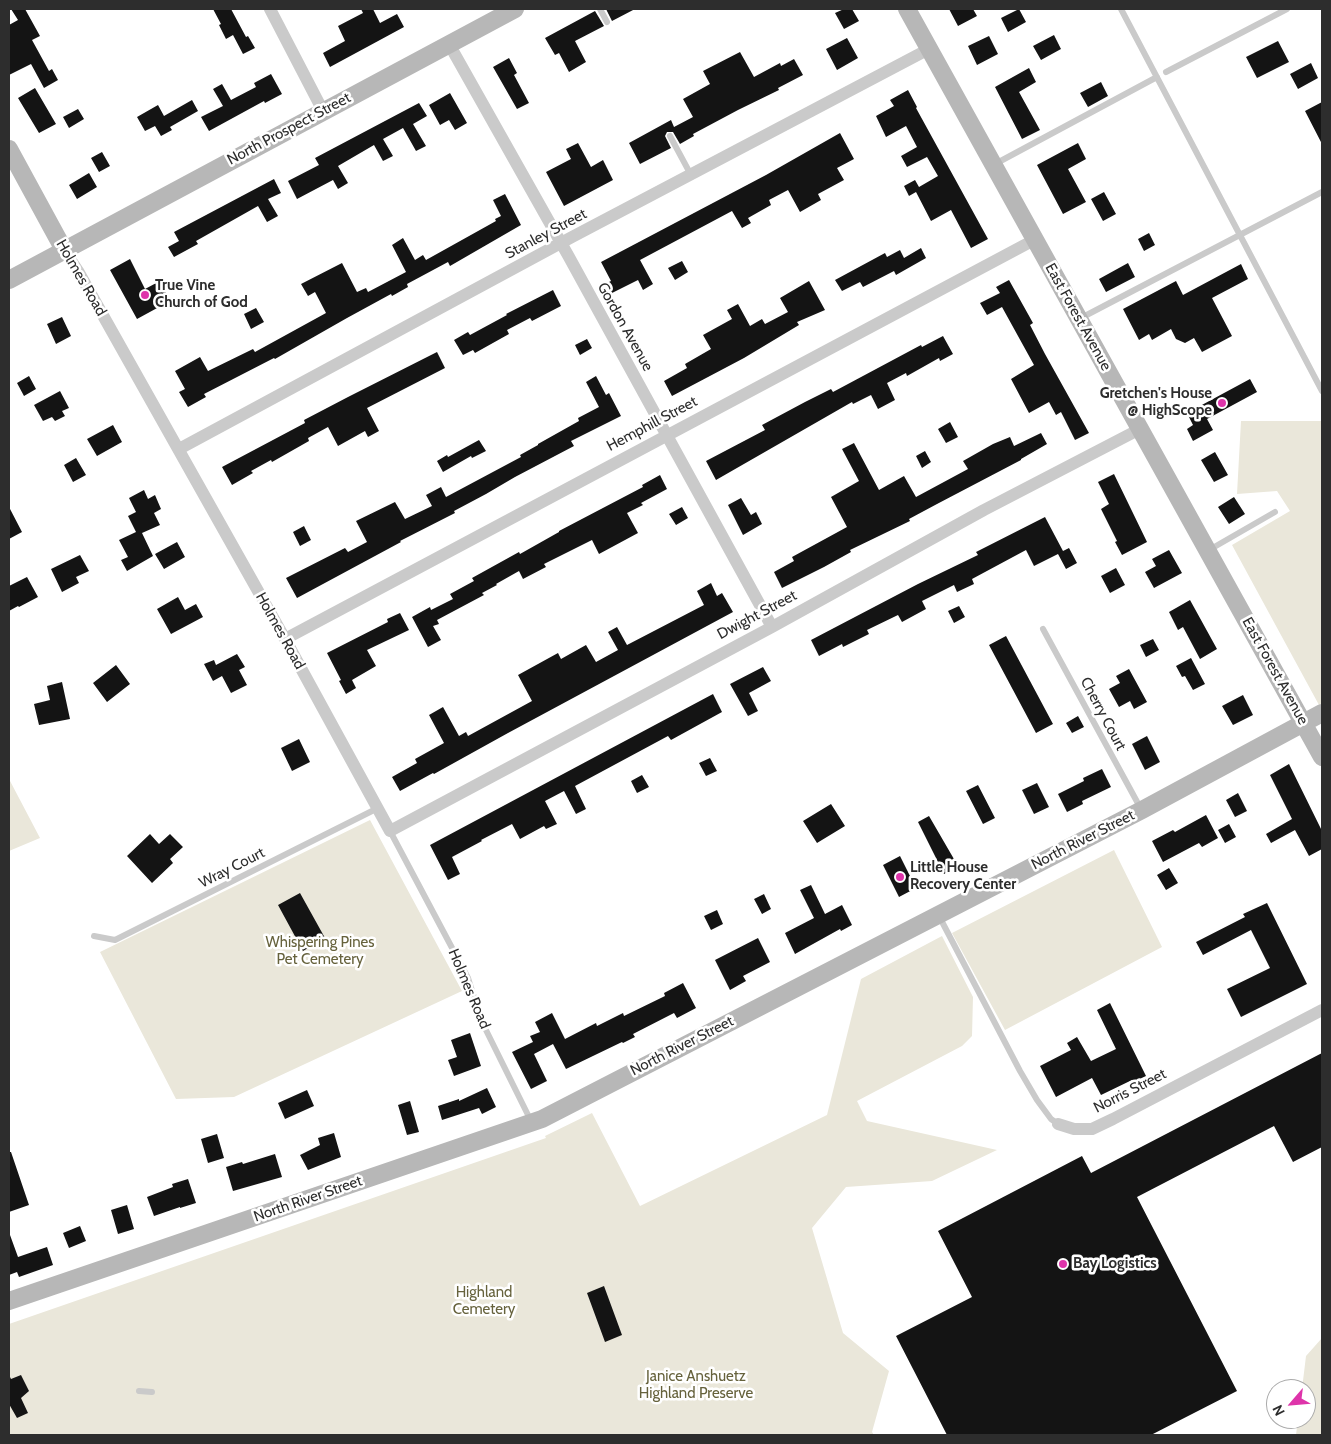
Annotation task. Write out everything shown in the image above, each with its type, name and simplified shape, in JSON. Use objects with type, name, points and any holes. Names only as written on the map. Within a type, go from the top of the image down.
[{"type":"main road","name":"North Prospect Street","points":[[9,280],[515,9]]},
{"type":"main road","name":"East Forest Avenue","points":[[907,9],[1322,757]]},
{"type":"main road","name":"Holmes Road","points":[[9,149],[64,250]]},
{"type":"main road","name":"North River Street","points":[[9,1301],[542,1119],[1142,810],[1322,713]]},
{"type":"street","points":[[270,9],[323,111]]},
{"type":"street","name":"Gordon Avenue","points":[[448,44],[772,626]]},
{"type":"street","name":"Stanley Street","points":[[179,449],[929,49]]},
{"type":"street","name":"Hemphill Street","points":[[285,639],[1034,240]]},
{"type":"street","name":"Holmes Road","points":[[64,250],[78,271],[179,449],[390,831]]},
{"type":"street","name":"Dwight Street","points":[[390,831],[984,510],[1140,429]]},
{"type":"street","name":"Norris Street","points":[[1058,1124],[1074,1129],[1092,1129],[1113,1120],[1322,1010]]},
{"type":"lane","points":[[600,9],[607,22]]},
{"type":"lane","points":[[1121,9],[1322,391]]},
{"type":"lane","points":[[1166,72],[1287,9]]},
{"type":"lane","points":[[994,165],[1157,77]]},
{"type":"lane","points":[[670,136],[691,175]]},
{"type":"lane","points":[[1079,319],[1322,192]]},
{"type":"lane","points":[[1208,550],[1276,512]]},
{"type":"lane","name":"Cherry Court","points":[[1043,629],[1142,810]]},
{"type":"lane","name":"Wray Court","points":[[94,936],[115,940],[379,808]]},
{"type":"lane","name":"Holmes Road","points":[[390,831],[468,978],[481,1020],[532,1122]]},
{"type":"lane","name":"Norris Street","points":[[938,915],[1020,1071],[1037,1100],[1051,1119],[1058,1124]]},
{"type":"lane","points":[[139,1391],[152,1392]]},
{"type":"green space","points":[[1241,421],[1322,421],[1322,703],[1319,705],[1232,545],[1290,511],[1277,491],[1237,494]]},
{"type":"green space","points":[[9,779],[40,838],[9,851]]},
{"type":"green space","name":"Whispering Pines Pet Cemetery","points":[[370,820],[462,991],[234,1097],[176,1099],[100,952]]},
{"type":"green space","points":[[1114,850],[1162,947],[1005,1030],[952,933]]},
{"type":"green space","name":"Highland Cemetery","points":[[942,936],[973,997],[972,1036],[962,1046],[857,1101],[867,1121],[997,1150],[932,1181],[846,1187],[812,1228],[843,1333],[889,1371],[872,1432],[874,1435],[9,1435],[9,1324],[546,1138],[545,1136],[592,1113],[640,1206],[827,1115],[861,979]]},
{"type":"green space","points":[[1322,1338],[1322,1435],[1296,1435],[1297,1429],[1316,1429],[1316,1379],[1303,1379],[1306,1356]]},
{"type":"building","points":[[11,9],[25,9],[40,36],[32,40],[49,71],[52,69],[58,80],[44,88],[31,64],[9,75],[9,25],[18,20]]},
{"type":"building","points":[[213,9],[231,9],[246,37],[248,36],[255,48],[243,54],[233,35],[226,39]]},
{"type":"building","points":[[361,9],[373,9],[380,23],[397,14],[404,27],[330,67],[323,53],[345,41],[338,26],[363,13]]},
{"type":"building","points":[[606,9],[635,9],[612,21]]},
{"type":"building","points":[[844,9],[852,9],[859,21],[844,29],[835,13]]},
{"type":"building","points":[[949,9],[973,9],[977,16],[958,26]]},
{"type":"building","points":[[1019,9],[1026,22],[1008,32],[1001,18]]},
{"type":"building","points":[[595,11],[604,26],[575,41],[586,62],[569,72],[559,53],[555,55],[545,38]]},
{"type":"building","points":[[1054,35],[1061,49],[1041,60],[1033,46]]},
{"type":"building","points":[[989,36],[998,54],[977,65],[968,46]]},
{"type":"building","points":[[847,38],[858,58],[837,70],[826,49]]},
{"type":"building","points":[[1278,41],[1289,62],[1257,78],[1246,57]]},
{"type":"building","points":[[740,52],[754,77],[780,63],[781,66],[794,59],[803,75],[778,88],[779,90],[693,134],[694,136],[680,144],[673,132],[667,132],[665,136],[671,148],[640,164],[629,143],[671,120],[674,127],[693,117],[683,99],[710,84],[703,71]]},
{"type":"building","points":[[509,58],[517,73],[514,75],[529,103],[517,109],[493,67]]},
{"type":"building","points":[[1311,63],[1318,78],[1298,89],[1290,74]]},
{"type":"building","points":[[1029,68],[1036,82],[1019,92],[1040,130],[1022,139],[995,87]]},
{"type":"building","points":[[271,74],[282,94],[265,103],[264,101],[209,131],[201,117],[223,106],[213,89],[222,84],[231,100],[256,87],[254,83]]},
{"type":"building","points":[[1101,82],[1108,96],[1088,107],[1080,93]]},
{"type":"building","points":[[35,88],[56,124],[39,133],[18,98]]},
{"type":"building","points":[[908,90],[988,239],[971,248],[951,210],[931,221],[916,192],[909,196],[904,186],[915,180],[919,187],[938,176],[927,157],[907,167],[901,156],[917,147],[906,126],[886,137],[876,116],[894,106],[890,100]]},
{"type":"building","points":[[450,93],[467,123],[455,130],[449,120],[440,125],[429,105]]},
{"type":"building","points":[[192,100],[198,111],[170,127],[172,130],[161,136],[155,126],[145,131],[137,117],[158,105],[164,116]]},
{"type":"building","points":[[1322,102],[1322,144],[1305,111]]},
{"type":"building","points":[[419,103],[427,116],[413,124],[426,146],[416,151],[403,128],[383,139],[393,156],[383,161],[374,145],[338,166],[348,183],[338,189],[333,180],[297,199],[288,181],[319,165],[315,158]]},
{"type":"building","points":[[78,109],[84,119],[69,128],[63,117]]},
{"type":"building","points":[[840,133],[854,159],[837,168],[844,180],[818,194],[821,200],[800,212],[788,190],[769,200],[771,205],[748,218],[751,223],[742,228],[732,211],[640,260],[653,284],[643,290],[638,280],[612,293],[607,283],[611,281],[601,262],[766,175]]},
{"type":"building","points":[[578,143],[591,167],[603,160],[613,180],[564,206],[546,172],[571,159],[566,149]]},
{"type":"building","points":[[1078,143],[1086,159],[1068,169],[1086,202],[1063,214],[1037,165]]},
{"type":"building","points":[[102,152],[110,166],[99,172],[91,158]]},
{"type":"building","points":[[89,173],[97,187],[77,199],[69,185]]},
{"type":"building","points":[[274,179],[281,193],[268,199],[278,216],[267,222],[258,206],[196,241],[198,244],[174,257],[168,247],[179,241],[174,232]]},
{"type":"building","points":[[1104,192],[1116,214],[1103,221],[1091,199]]},
{"type":"building","points":[[505,194],[521,225],[450,266],[448,262],[407,284],[408,287],[392,296],[391,294],[275,359],[204,394],[206,397],[188,407],[179,392],[185,389],[175,371],[200,357],[208,371],[253,349],[255,352],[326,313],[315,292],[308,296],[301,284],[342,263],[357,292],[366,288],[368,292],[406,272],[392,245],[403,238],[415,260],[423,255],[426,260],[496,221],[495,219],[501,216],[493,200]]},
{"type":"building","points":[[1149,233],[1155,245],[1144,251],[1138,239]]},
{"type":"building","points":[[921,248],[926,258],[896,275],[894,271],[863,287],[860,282],[842,291],[835,280],[885,253],[887,257],[900,250],[904,258]]},
{"type":"building","name":"True Vine Church of God","points":[[130,259],[145,289],[160,281],[170,301],[137,319],[110,270]]},
{"type":"building","points":[[682,261],[688,272],[675,280],[668,268]]},
{"type":"building","points":[[1128,263],[1135,277],[1106,292],[1099,279]]},
{"type":"building","points":[[1241,264],[1248,279],[1212,298],[1232,336],[1202,352],[1194,338],[1185,343],[1176,339],[1171,329],[1152,340],[1149,334],[1139,340],[1123,309],[1176,281],[1183,295]]},
{"type":"building","points":[[1009,280],[1033,323],[1030,325],[1045,354],[1089,433],[1075,440],[1061,412],[1056,415],[1049,402],[1029,413],[1011,379],[1034,365],[1002,307],[987,315],[980,303],[1000,293],[996,287]]},
{"type":"building","points":[[809,281],[825,310],[797,322],[799,325],[744,358],[672,396],[664,381],[687,368],[685,364],[711,349],[703,335],[732,319],[727,310],[738,304],[750,326],[762,319],[765,324],[788,312],[780,298]]},
{"type":"building","points":[[553,290],[561,306],[532,321],[530,318],[507,330],[509,334],[475,353],[473,350],[463,355],[454,340],[468,332],[470,335]]},
{"type":"building","points":[[256,308],[264,322],[251,329],[244,314]]},
{"type":"building","points":[[62,317],[71,336],[56,344],[47,324]]},
{"type":"building","points":[[943,336],[953,354],[940,361],[939,358],[907,376],[906,373],[887,383],[895,400],[878,409],[871,395],[853,404],[852,402],[716,480],[706,461],[765,430],[762,425],[831,389],[833,392],[921,345],[922,347]]},
{"type":"building","points":[[587,339],[592,348],[580,355],[575,345]]},
{"type":"building","points":[[437,352],[445,368],[367,408],[379,431],[368,437],[365,431],[338,446],[328,427],[308,438],[309,441],[272,462],[271,460],[251,471],[253,473],[232,485],[222,467],[305,423],[304,420]]},
{"type":"building","points":[[29,376],[36,389],[24,396],[17,383]]},
{"type":"building","points":[[596,376],[606,395],[609,393],[621,416],[571,441],[574,446],[454,511],[455,513],[297,598],[286,578],[345,548],[348,552],[367,542],[356,521],[395,502],[405,519],[432,506],[426,495],[441,487],[446,497],[521,457],[520,455],[579,421],[578,418],[599,407],[586,382]]},
{"type":"building","name":"Gretchen's House @ HighScope","points":[[1250,379],[1257,392],[1207,419],[1213,430],[1193,441],[1187,429],[1193,425],[1187,413]]},
{"type":"building","points":[[60,391],[69,408],[62,411],[65,416],[55,421],[52,417],[43,421],[34,405]]},
{"type":"building","points":[[950,422],[958,437],[946,443],[938,429]]},
{"type":"building","points":[[113,425],[122,442],[97,456],[87,439]]},
{"type":"building","points":[[1041,433],[1047,444],[1021,460],[782,588],[774,572],[794,561],[792,557],[847,527],[831,497],[859,481],[842,449],[854,443],[879,490],[904,476],[916,497],[968,469],[963,461],[993,444],[1010,437],[1014,446]]},
{"type":"building","points":[[479,440],[486,451],[472,458],[471,456],[443,472],[437,461]]},
{"type":"building","points":[[925,451],[931,462],[922,468],[916,456]]},
{"type":"building","points":[[1215,452],[1228,475],[1214,482],[1201,460]]},
{"type":"building","points":[[76,458],[86,475],[73,482],[64,465]]},
{"type":"building","points":[[1114,474],[1147,542],[1122,555],[1101,509],[1109,504],[1098,482]]},
{"type":"building","points":[[660,475],[667,489],[627,513],[638,533],[599,554],[592,540],[544,564],[546,567],[523,579],[519,571],[482,593],[484,595],[437,620],[439,624],[433,626],[441,640],[428,647],[412,617],[430,607],[431,610],[453,599],[450,594],[474,581],[472,578],[643,487],[642,485]]},
{"type":"building","points":[[144,490],[148,499],[155,495],[161,509],[154,513],[160,525],[142,533],[153,556],[127,571],[121,560],[128,557],[119,540],[136,532],[128,516],[136,512],[129,498]]},
{"type":"building","points":[[1234,497],[1245,514],[1229,524],[1218,507]]},
{"type":"building","points":[[741,498],[751,515],[756,512],[762,524],[743,535],[728,505]]},
{"type":"building","points":[[9,507],[22,532],[9,539]]},
{"type":"building","points":[[682,507],[688,518],[676,525],[669,514]]},
{"type":"building","points":[[1045,517],[1063,551],[1069,548],[1077,563],[1066,569],[1058,554],[1034,566],[1026,550],[972,579],[974,584],[957,592],[954,585],[922,601],[926,609],[902,622],[898,615],[867,630],[869,634],[843,647],[842,644],[819,656],[811,640],[978,555],[976,552]]},
{"type":"building","points":[[304,526],[311,540],[300,546],[293,532]]},
{"type":"building","points":[[177,542],[185,557],[164,569],[155,554]]},
{"type":"building","points":[[1169,550],[1182,573],[1154,588],[1145,572],[1156,566],[1152,559]]},
{"type":"building","points":[[80,555],[89,571],[76,577],[79,583],[62,592],[51,569]]},
{"type":"building","points":[[1116,568],[1125,585],[1110,593],[1101,576]]},
{"type":"building","points":[[27,577],[38,597],[9,611],[9,586]]},
{"type":"building","points":[[711,583],[717,596],[722,593],[733,612],[400,791],[392,777],[417,763],[415,759],[444,743],[429,715],[443,707],[459,736],[466,732],[468,736],[532,701],[518,675],[558,653],[561,659],[586,645],[596,662],[618,650],[608,632],[617,627],[627,645],[704,605],[697,591]]},
{"type":"building","points":[[178,597],[185,610],[196,604],[203,617],[171,634],[157,609]]},
{"type":"building","points":[[1190,600],[1217,649],[1200,659],[1183,627],[1178,630],[1169,612]]},
{"type":"building","points":[[959,606],[965,617],[954,623],[948,611]]},
{"type":"building","points":[[400,613],[409,630],[367,650],[376,666],[352,680],[356,688],[346,694],[327,653],[388,622],[387,619]]},
{"type":"building","points":[[1006,636],[1053,724],[1036,733],[989,645]]},
{"type":"building","points":[[1153,639],[1159,650],[1146,657],[1140,645]]},
{"type":"building","points":[[237,654],[245,667],[239,670],[247,685],[231,693],[222,676],[213,681],[204,664],[214,660],[216,665]]},
{"type":"building","points":[[1191,658],[1205,684],[1193,690],[1185,676],[1182,677],[1176,666]]},
{"type":"building","points":[[116,665],[130,684],[107,702],[93,683]]},
{"type":"building","points":[[763,667],[771,681],[749,693],[758,711],[748,716],[730,684]]},
{"type":"building","points":[[1129,669],[1147,702],[1134,709],[1130,701],[1119,707],[1109,689],[1120,683],[1116,676]]},
{"type":"building","points":[[62,682],[70,719],[39,725],[34,704],[50,700],[47,686]]},
{"type":"building","points":[[713,694],[722,712],[671,740],[668,736],[575,786],[586,809],[576,814],[564,791],[545,801],[557,824],[546,829],[544,826],[520,839],[512,824],[452,857],[460,874],[448,880],[430,845]]},
{"type":"building","points":[[1243,695],[1253,715],[1233,725],[1222,706]]},
{"type":"building","points":[[1078,716],[1084,727],[1072,733],[1066,723]]},
{"type":"building","points":[[1147,736],[1160,762],[1145,770],[1132,744]]},
{"type":"building","points":[[299,739],[310,762],[292,771],[281,748]]},
{"type":"building","points":[[710,758],[717,771],[706,776],[699,763]]},
{"type":"building","points":[[1289,764],[1322,831],[1322,849],[1309,856],[1295,830],[1271,843],[1266,834],[1292,819],[1270,775]]},
{"type":"building","points":[[1102,769],[1111,787],[1082,801],[1083,804],[1067,812],[1058,794],[1084,781],[1083,778]]},
{"type":"building","points":[[642,775],[649,787],[637,793],[631,781]]},
{"type":"building","points":[[1037,783],[1049,807],[1034,814],[1022,790]]},
{"type":"building","points":[[978,785],[995,818],[983,824],[966,791]]},
{"type":"building","points":[[1238,793],[1247,811],[1235,817],[1226,800]]},
{"type":"building","points":[[831,804],[845,826],[817,843],[803,821]]},
{"type":"building","points":[[1206,815],[1218,838],[1202,847],[1199,843],[1163,862],[1152,841],[1173,830],[1175,832]]},
{"type":"building","points":[[929,816],[958,866],[944,874],[918,822]]},
{"type":"building","points":[[1229,824],[1236,837],[1225,843],[1218,830]]},
{"type":"building","points":[[150,834],[159,844],[170,834],[183,847],[170,859],[173,863],[152,883],[127,856]]},
{"type":"building","name":"Little House Recovery Center","points":[[900,856],[916,888],[899,897],[883,865]]},
{"type":"building","points":[[1169,868],[1178,883],[1166,890],[1157,875]]},
{"type":"building","points":[[811,885],[825,914],[842,905],[852,925],[841,931],[840,929],[795,954],[785,933],[814,918],[800,890]]},
{"type":"building","points":[[300,893],[325,938],[303,951],[278,905]]},
{"type":"building","points":[[764,894],[771,909],[762,914],[754,899]]},
{"type":"building","points":[[1267,903],[1307,984],[1241,1017],[1227,989],[1270,968],[1251,930],[1203,955],[1196,942],[1245,917],[1243,914]]},
{"type":"building","points":[[717,910],[723,924],[711,930],[704,916]]},
{"type":"building","points":[[758,938],[770,962],[743,976],[746,981],[730,990],[715,960]]},
{"type":"building","points":[[683,983],[696,1008],[677,1018],[674,1013],[633,1034],[635,1037],[566,1069],[553,1044],[534,1054],[547,1081],[531,1089],[512,1052],[533,1042],[530,1036],[540,1032],[535,1022],[552,1013],[565,1039],[596,1023],[597,1026],[623,1013],[624,1016],[665,996],[664,993]]},
{"type":"building","points":[[1110,1003],[1146,1076],[1133,1082],[1132,1080],[1101,1095],[1092,1078],[1056,1097],[1040,1066],[1071,1050],[1067,1043],[1077,1037],[1091,1061],[1116,1049],[1097,1010]]},
{"type":"building","points":[[470,1033],[481,1066],[454,1076],[448,1060],[457,1057],[451,1040]]},
{"type":"building","name":"Bay Logistics","points":[[1322,1053],[1322,1147],[1293,1162],[1274,1126],[1137,1197],[1237,1391],[1151,1435],[947,1435],[896,1336],[972,1297],[938,1231],[1082,1156],[1091,1173]]},
{"type":"building","points":[[487,1088],[496,1107],[482,1114],[479,1108],[442,1120],[438,1106],[459,1099],[459,1101]]},
{"type":"building","points":[[307,1090],[314,1106],[285,1119],[278,1103]]},
{"type":"building","points":[[410,1101],[419,1132],[407,1135],[398,1105]]},
{"type":"building","points":[[334,1133],[341,1157],[308,1170],[300,1155],[320,1145],[318,1138]]},
{"type":"building","points":[[217,1134],[224,1158],[208,1163],[201,1139]]},
{"type":"building","points":[[9,1152],[11,1152],[29,1205],[9,1212]]},
{"type":"building","points":[[275,1154],[282,1177],[233,1191],[226,1167]]},
{"type":"building","points":[[188,1179],[196,1203],[154,1216],[147,1197],[173,1187],[172,1184]]},
{"type":"building","points":[[127,1205],[134,1229],[118,1234],[111,1210]]},
{"type":"building","points":[[80,1226],[86,1241],[69,1248],[63,1233]]},
{"type":"building","points":[[9,1235],[18,1257],[47,1247],[53,1265],[19,1277],[17,1272],[9,1275]]},
{"type":"building","points":[[604,1286],[622,1335],[605,1342],[587,1293]]},
{"type":"building","points":[[9,1375],[11,1379],[21,1375],[29,1391],[21,1398],[28,1413],[17,1418],[9,1404]]},
{"type":"place","name":"True Vine Church of God","points":[[145,295]]},
{"type":"place","name":"Gretchen's House @ HighScope","points":[[1222,403]]},
{"type":"place","name":"Little House Recovery Center","points":[[900,877]]},
{"type":"place","name":"Bay Logistics","points":[[1063,1264]]},
{"type":"park label","name":"Janice Anshuetz Highland Preserve","points":[[696,1386]]}]
